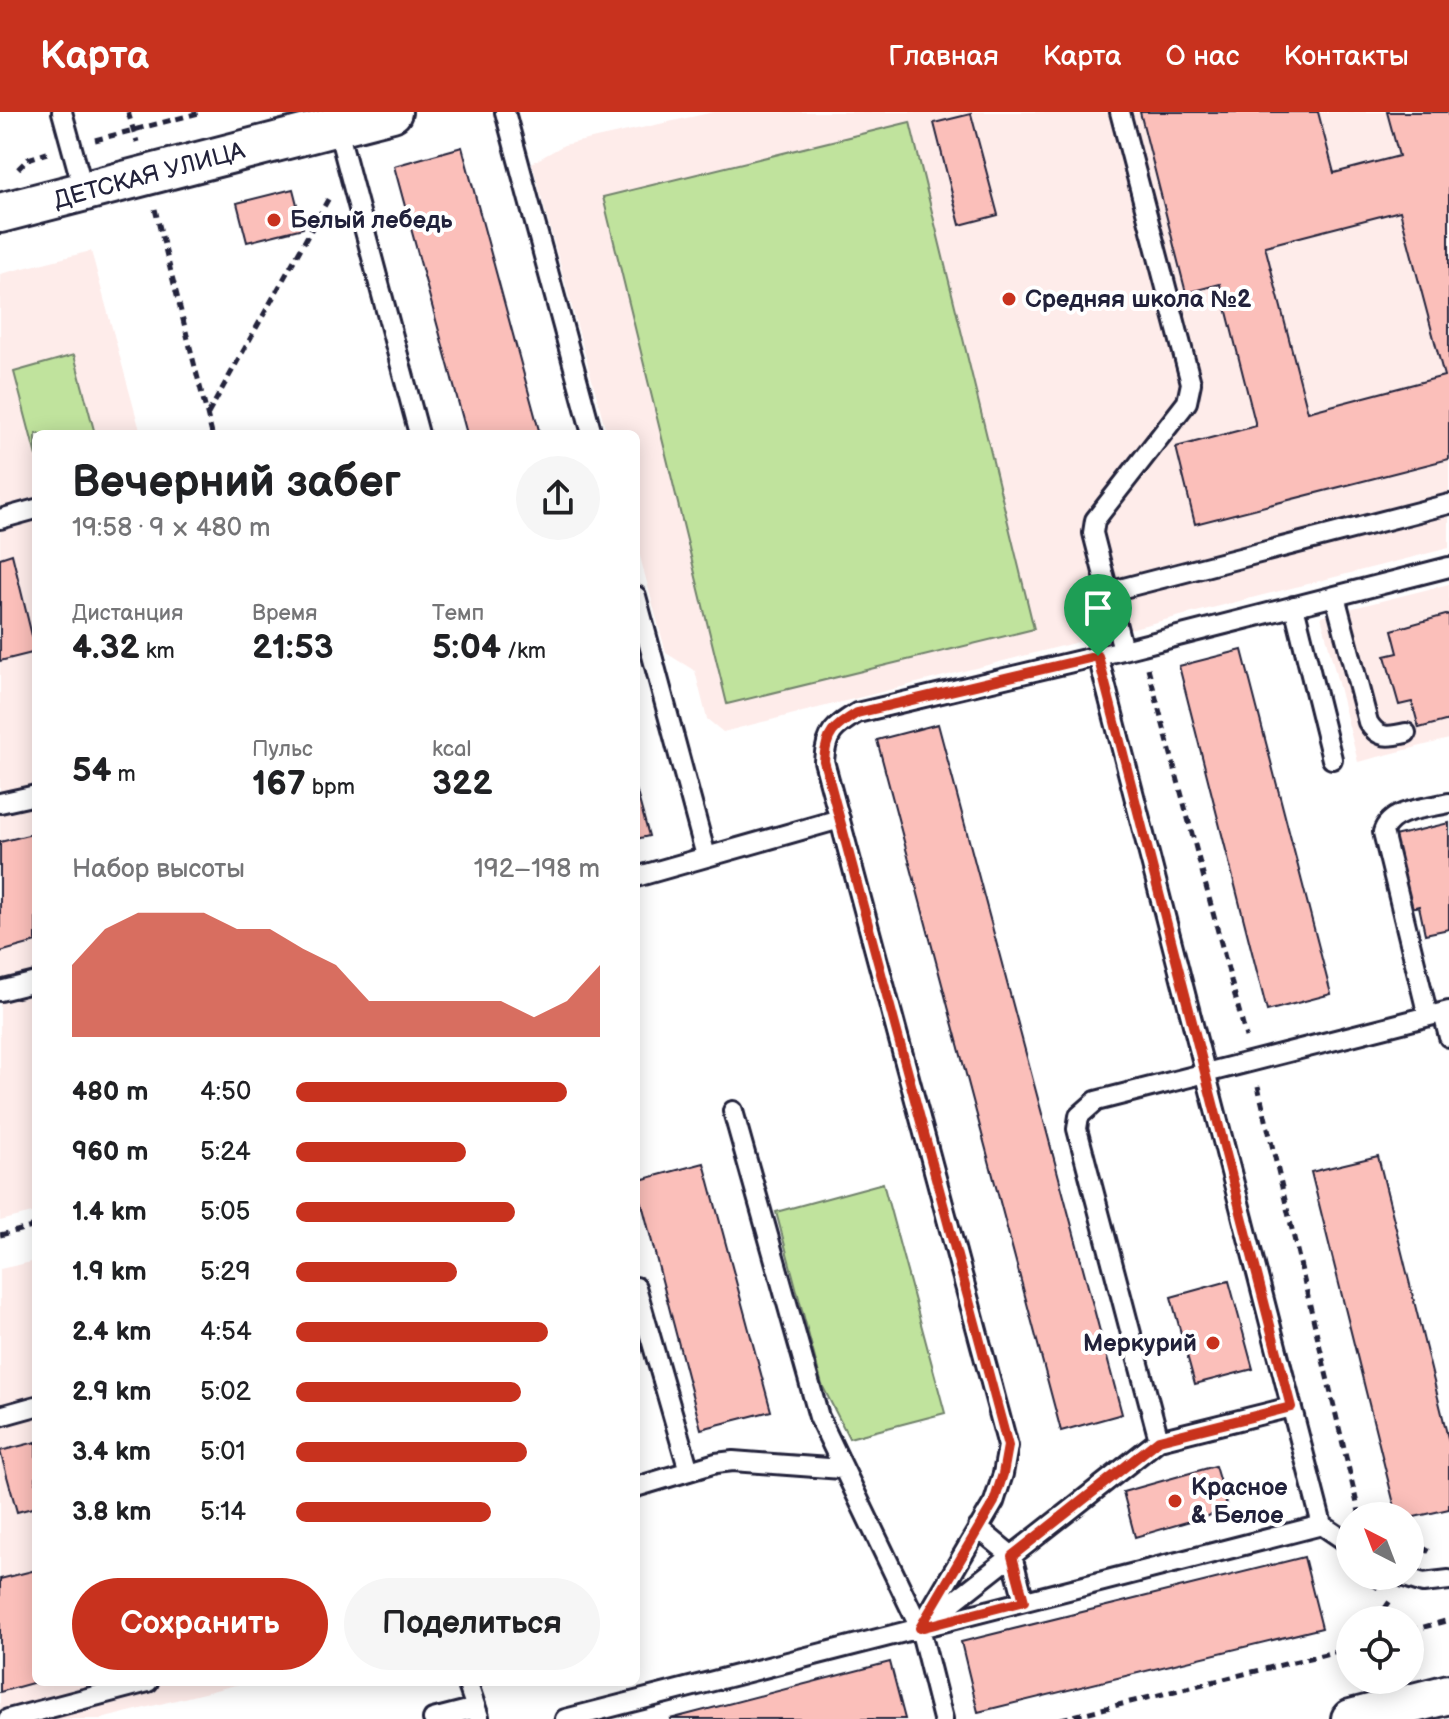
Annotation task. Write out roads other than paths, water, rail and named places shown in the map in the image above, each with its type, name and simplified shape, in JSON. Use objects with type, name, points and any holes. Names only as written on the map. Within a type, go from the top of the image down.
[{"type":"street","name":"ДЕТСКАЯ УЛИЦА","points":[[0,213],[392,112]]},
{"type":"street","points":[[1351,1719],[1449,1694]]},
{"type":"lane","points":[[62,112],[84,192]]},
{"type":"lane","points":[[505,112],[591,430]]},
{"type":"lane","points":[[1120,112],[1191,383],[1187,402],[1095,520],[1093,533],[1123,650]]},
{"type":"lane","points":[[337,126],[418,430]]},
{"type":"lane","points":[[1108,592],[1449,504]]},
{"type":"lane","points":[[0,519],[32,510]]},
{"type":"lane","points":[[920,1628],[994,1502],[1008,1446],[824,761],[825,741],[839,724],[857,713],[1123,650],[1449,567]]},
{"type":"lane","points":[[1335,596],[1368,722],[1380,736],[1406,733]]},
{"type":"lane","points":[[1294,606],[1332,759]]},
{"type":"lane","points":[[640,611],[706,856]]},
{"type":"lane","points":[[1098,656],[1322,1525],[1336,1534]]},
{"type":"lane","points":[[0,803],[32,796]]},
{"type":"lane","points":[[1449,803],[1396,816],[1385,825],[1383,832],[1449,1037]]},
{"type":"lane","points":[[640,876],[840,819]]},
{"type":"lane","points":[[0,991],[32,983]]},
{"type":"lane","points":[[1159,1440],[1077,1129],[1079,1116],[1096,1101],[1440,1013]]},
{"type":"lane","points":[[733,1111],[816,1406],[842,1469],[920,1628],[943,1719]]},
{"type":"lane","points":[[640,1301],[689,1471]]},
{"type":"lane","points":[[0,1416],[32,1407]]},
{"type":"lane","points":[[920,1628],[1159,1440],[1291,1407]]},
{"type":"lane","points":[[640,1486],[733,1461],[842,1469]]},
{"type":"lane","points":[[565,1719],[1322,1525]]},
{"type":"lane","points":[[978,1528],[1012,1556],[1024,1601]]},
{"type":"lane","points":[[1424,1583],[1449,1580]]},
{"type":"lane","points":[[8,1719],[133,1686]]},
{"type":"lane","points":[[433,1719],[477,1714],[468,1686]]},
{"type":"place","name":"Белый лебедь","points":[[274,220]]},
{"type":"place","name":"Средняя школа №2","points":[[1009,299]]},
{"type":"place","name":"Меркурий","points":[[1213,1343]]},
{"type":"place","name":"Красное & Белое","points":[[1175,1501]]}]
